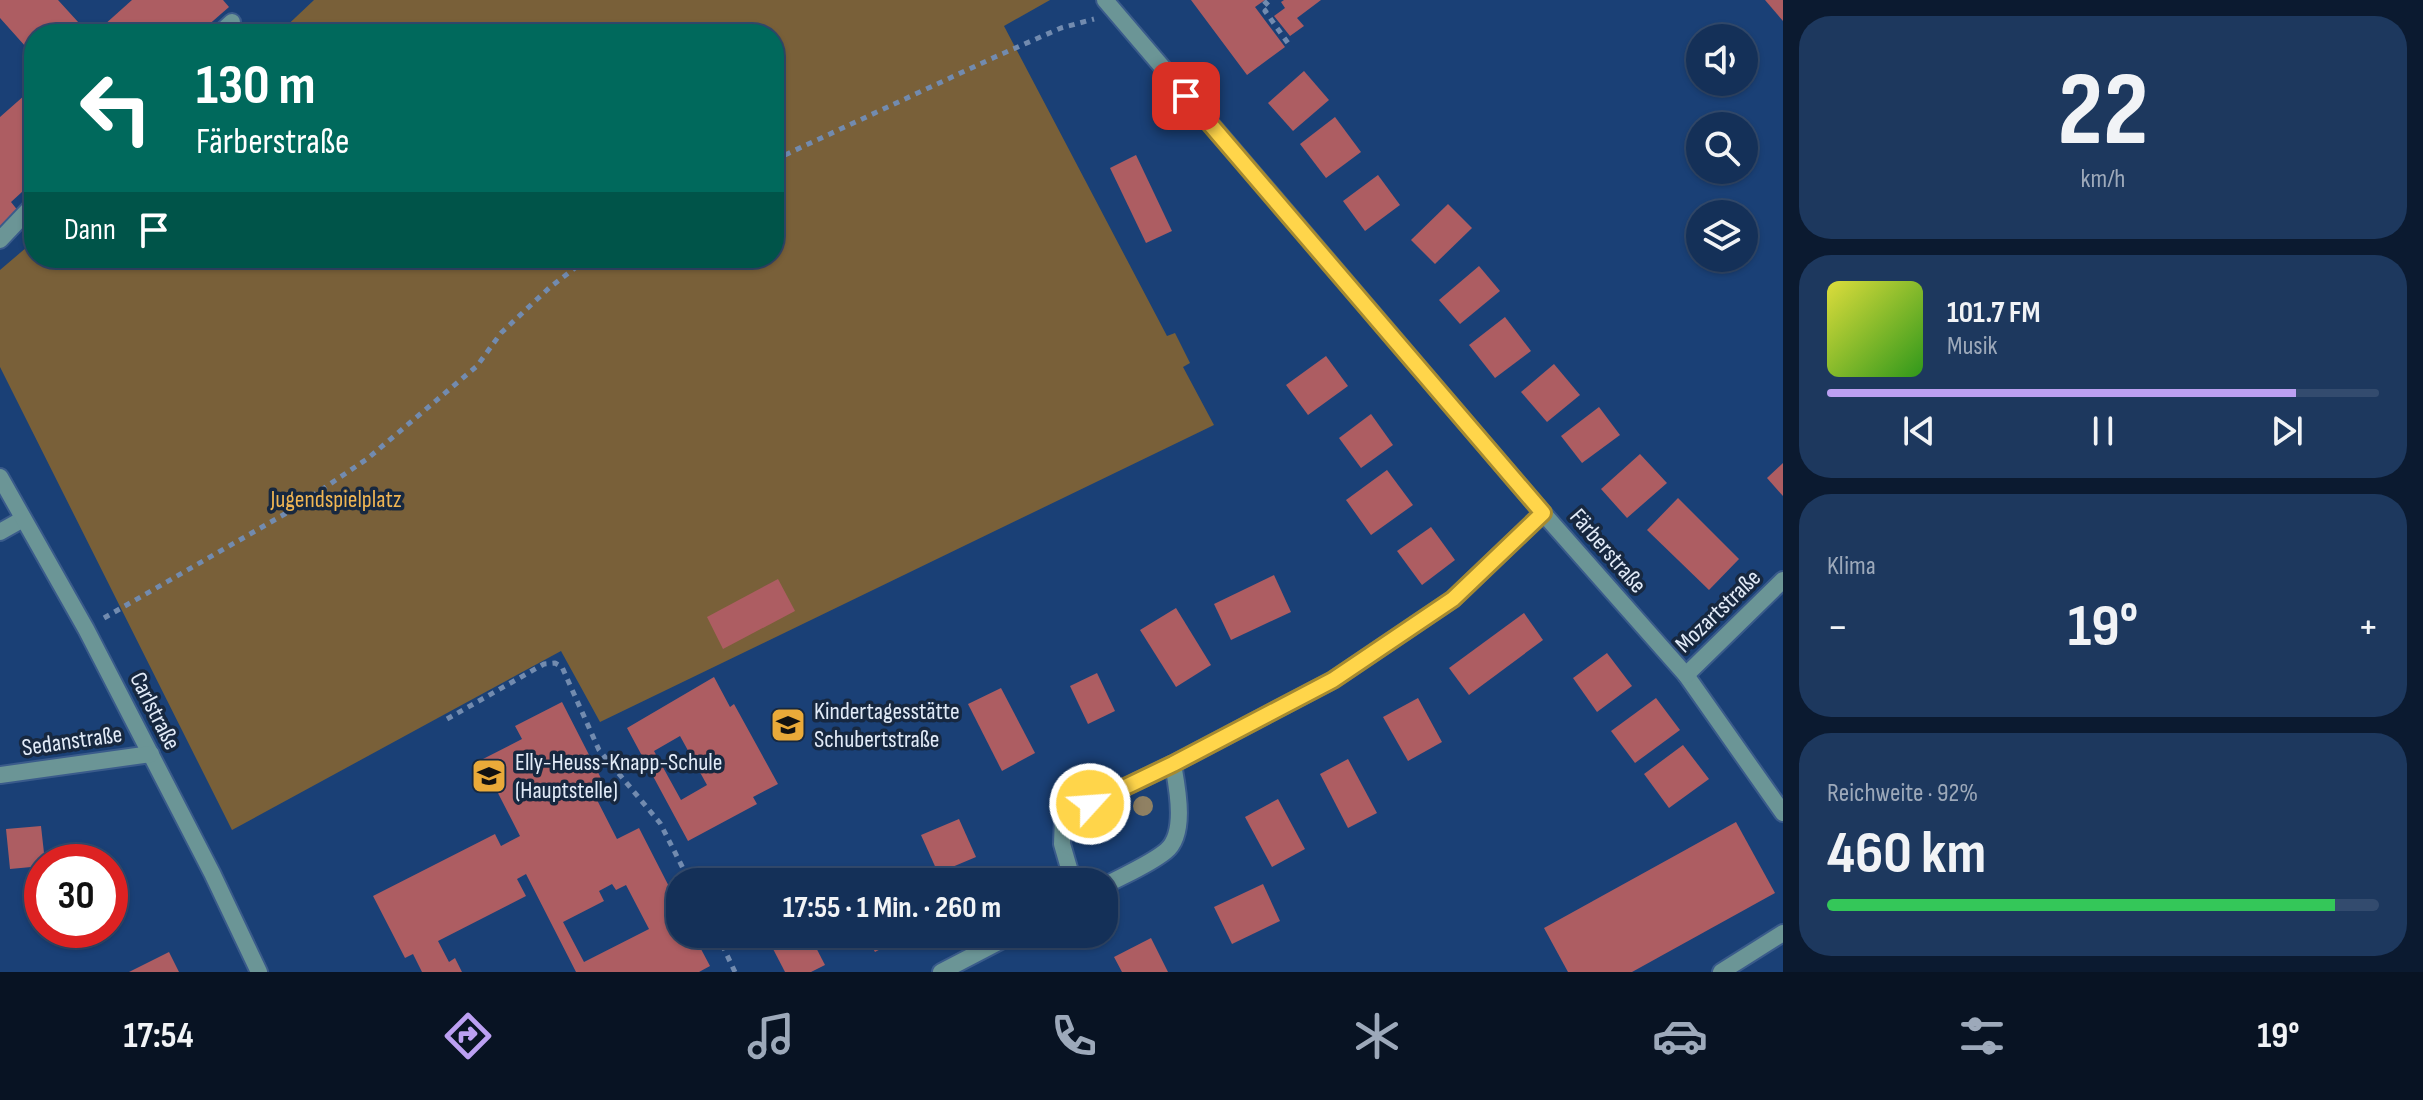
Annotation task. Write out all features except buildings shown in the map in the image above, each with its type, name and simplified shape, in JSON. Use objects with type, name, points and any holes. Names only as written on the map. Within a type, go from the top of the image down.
[{"type":"street","name":"Färberstraße","points":[[1110,7],[1543,513],[1686,675],[1783,813]]},
{"type":"street","points":[[0,240],[24,215]]},
{"type":"street","name":"Carlstraße","points":[[0,477],[86,629],[259,972]]},
{"type":"street","points":[[1069,868],[1062,844],[1063,817],[1173,764],[1333,680],[1453,599],[1543,513]]},
{"type":"street","points":[[0,532],[23,519]]},
{"type":"street","name":"Mozartstraße","points":[[1686,675],[1783,580]]},
{"type":"street","name":"Sedanstraße","points":[[0,775],[151,754]]},
{"type":"street","points":[[1118,878],[1168,850],[1178,825],[1178,795],[1173,764]]},
{"type":"street","points":[[1721,972],[1783,933]]},
{"type":"street","points":[[941,972],[987,948]]},
{"type":"path","points":[[1264,1],[1270,7],[1265,11],[1290,46]]},
{"type":"path","points":[[784,155],[1110,7]]},
{"type":"path","points":[[86,629],[290,511],[367,459],[477,366],[501,333],[575,268]]},
{"type":"path","points":[[447,719],[544,664],[555,663],[562,667],[599,750],[660,823],[683,868]]},
{"type":"path","points":[[724,948],[735,972]]},
{"type":"green space","name":"Jugendspielplatz","points":[[314,0],[1050,0],[1004,26],[1167,336],[1175,333],[1190,363],[1183,367],[1214,425],[600,722],[561,651],[232,830],[0,367],[0,270],[24,250],[24,268],[784,268],[784,24],[289,24]]},
{"type":"place","name":"Kindertagesstätte Schubertstraße","points":[[788,725]]},
{"type":"place","name":"Elly-Heuss-Knapp-Schule (Hauptstelle)","points":[[489,776]]},
{"type":"route","points":[[1090,804],[1333,680],[1453,599],[1543,513],[1186,96]]}]
